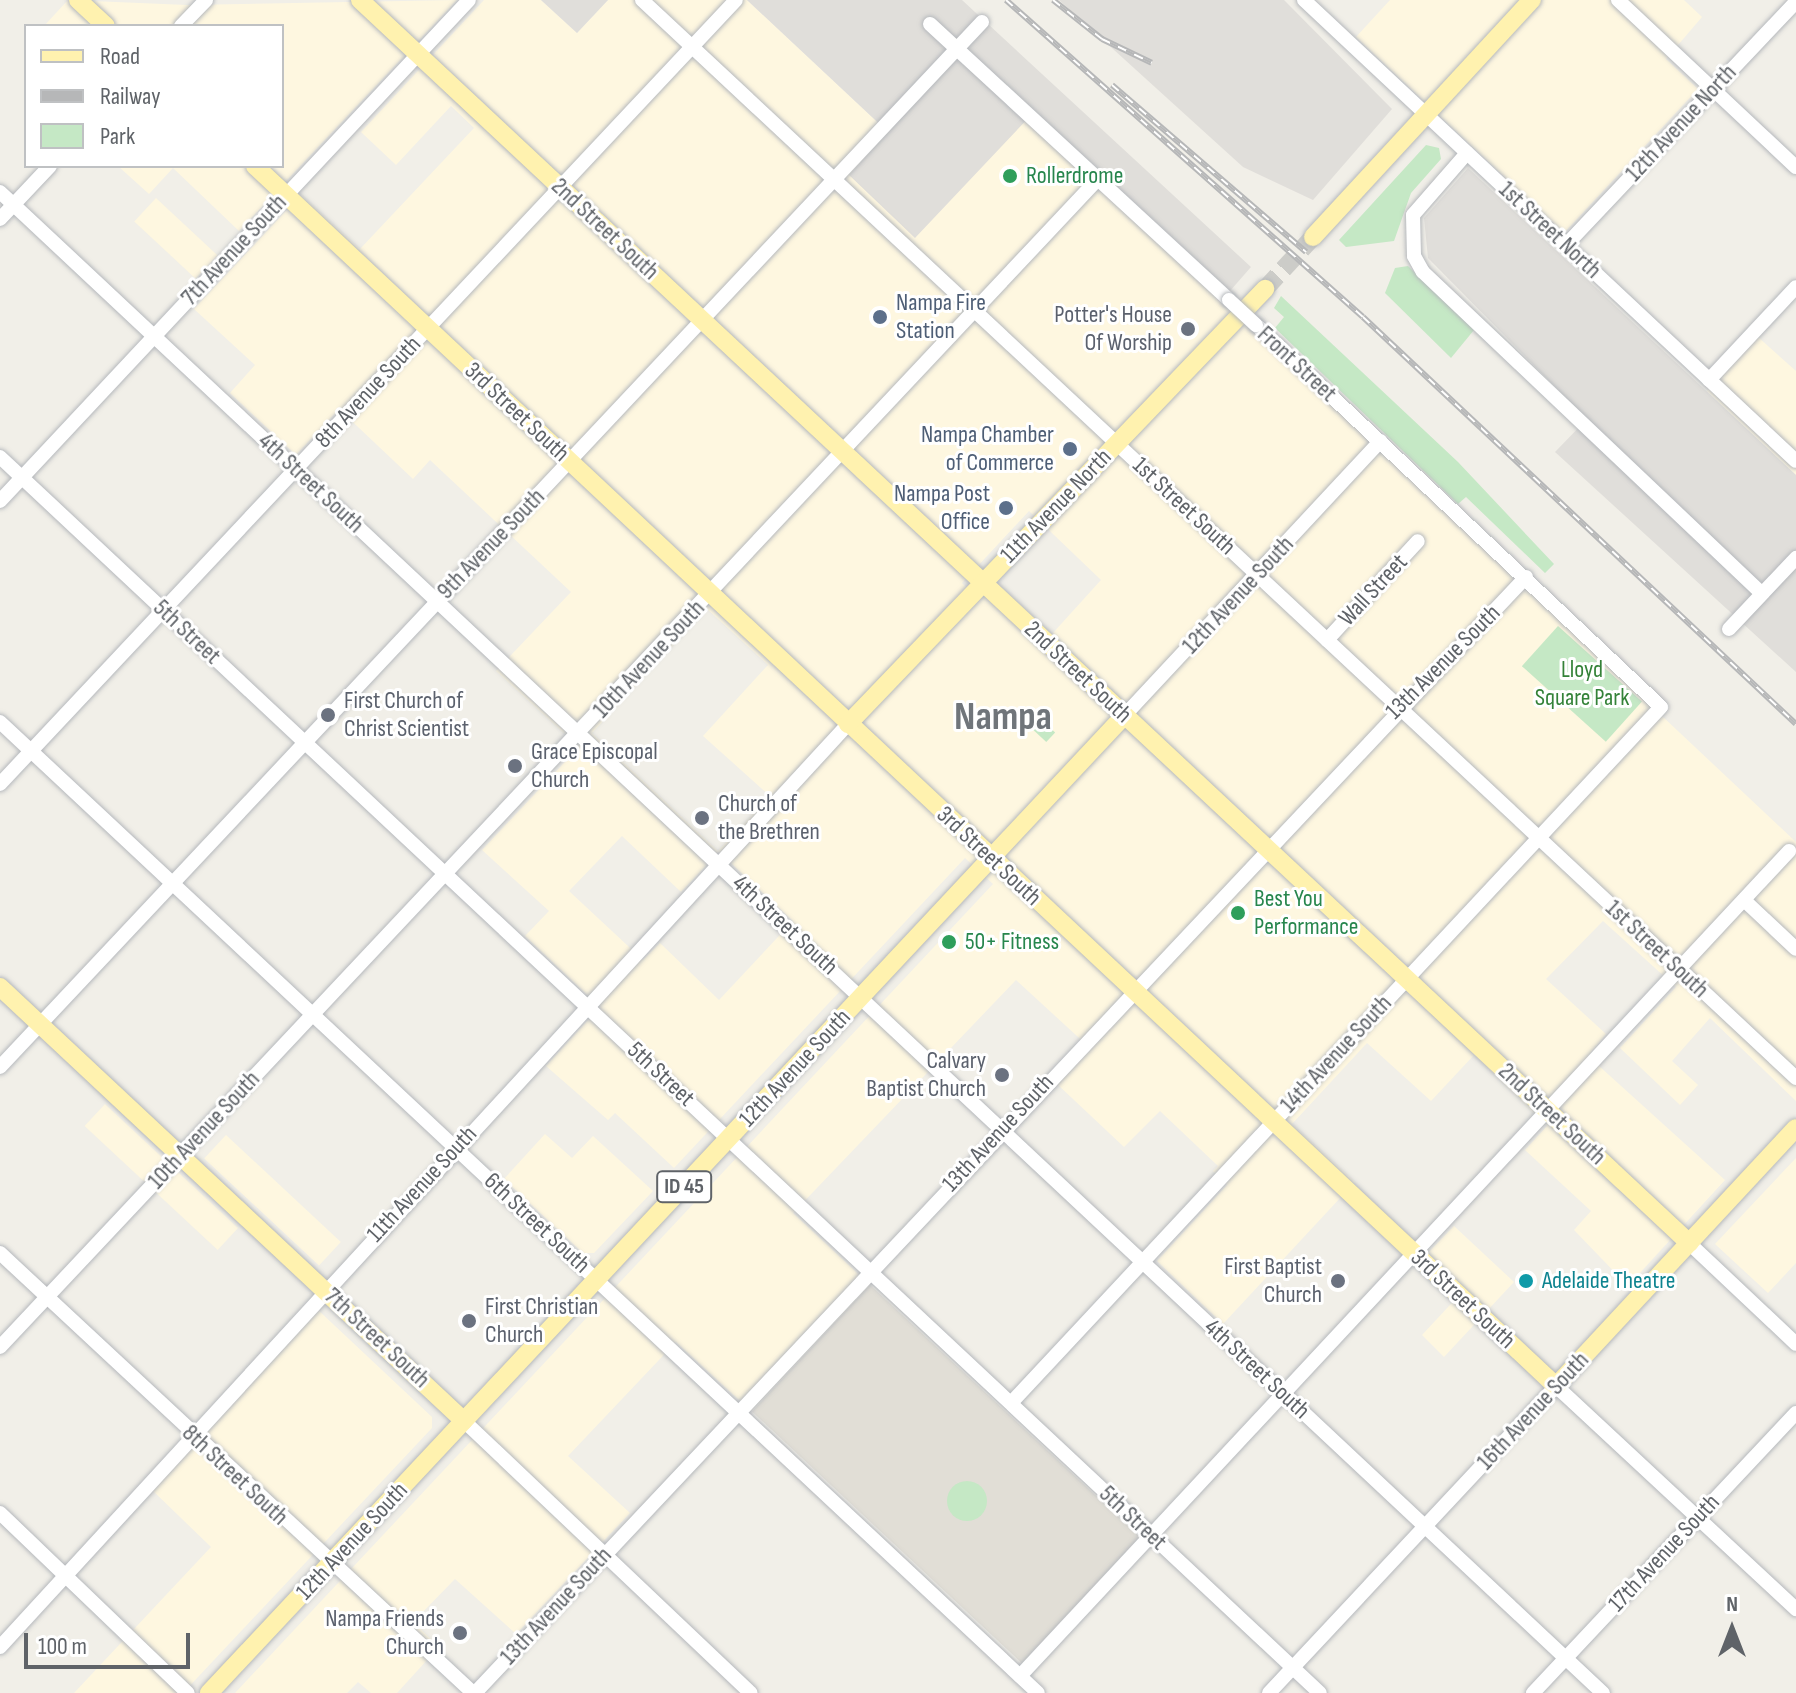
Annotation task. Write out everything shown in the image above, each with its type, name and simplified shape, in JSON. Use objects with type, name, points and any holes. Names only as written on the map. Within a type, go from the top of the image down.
[{"type":"main road","points":[[78,0],[104,24]]},
{"type":"main road","name":"2nd Street South","points":[[360,0],[1689,1243]]},
{"type":"main road","points":[[1313,237],[1532,0]]},
{"type":"main road","name":"3rd Street South","points":[[257,168],[1556,1386]]},
{"type":"main road","name":"11th Avenue North","points":[[848,724],[1265,289]]},
{"type":"main road","name":"12th Avenue South","points":[[209,1693],[1124,716]]},
{"type":"main road","name":"7th Street South","points":[[0,987],[464,1421]]},
{"type":"main road","name":"16th Avenue South","points":[[1556,1386],[1796,1128]]},
{"type":"street","points":[[183,24],[206,0]]},
{"type":"street","name":"7th Avenue South","points":[[0,501],[469,0]]},
{"type":"street","name":"1st Street South","points":[[642,0],[1796,1078]]},
{"type":"street","name":"8th Avenue South","points":[[0,784],[736,0]]},
{"type":"street","name":"1st Street North","points":[[1304,0],[1796,461]]},
{"type":"street","points":[[1618,0],[1796,167]]},
{"type":"street","name":"12th Avenue North","points":[[1566,245],[1796,2]]},
{"type":"street","name":"9th Avenue South","points":[[0,1067],[982,22]]},
{"type":"street","name":"Front Street","points":[[930,24],[958,46],[1661,707]]},
{"type":"street","points":[[1467,153],[1413,215],[1414,256],[1423,272],[1761,593]]},
{"type":"street","points":[[0,219],[48,168]]},
{"type":"street","name":"10th Avenue South","points":[[0,1347],[844,453],[1099,178]]},
{"type":"street","name":"4th Street South","points":[[0,192],[1603,1693]]},
{"type":"street","points":[[1709,380],[1796,287]]},
{"type":"street","name":"12th Avenue South","points":[[1124,716],[1380,441]]},
{"type":"street","name":"5th Street","points":[[0,457],[1320,1693]]},
{"type":"street","name":"Wall Street","points":[[1327,640],[1418,541]]},
{"type":"street","points":[[1729,629],[1796,558]]},
{"type":"street","name":"13th Avenue South","points":[[474,1693],[1265,847],[1526,577]]},
{"type":"street","name":"14th Avenue South","points":[[1011,1403],[1661,707]]},
{"type":"street","name":"6th Street South","points":[[0,722],[1038,1693]]},
{"type":"street","name":"11th Avenue South","points":[[0,1647],[324,1289],[848,724]]},
{"type":"street","points":[[1020,1676],[1789,851]]},
{"type":"street","points":[[1744,900],[1796,949]]},
{"type":"street","name":"2nd Street South","points":[[1689,1243],[1796,1344]]},
{"type":"street","name":"8th Street South","points":[[0,1253],[193,1436],[474,1693]]},
{"type":"street","name":"3rd Street South","points":[[1556,1386],[1796,1609]]},
{"type":"street","name":"16th Avenue South","points":[[1269,1693],[1556,1386]]},
{"type":"street","name":"17th Avenue South","points":[[1533,1693],[1796,1413]]},
{"type":"street","name":"7th Street South","points":[[464,1421],[744,1691]]},
{"type":"street","points":[[0,1513],[188,1693]]},
{"type":"shaded area","points":[[68,0],[187,5],[457,0],[239,231],[173,168],[284,168],[284,24],[46,24]]},
{"type":"shaded area","points":[[484,0],[541,0],[577,33],[608,0],[747,0],[888,132],[1027,119],[1796,842],[1796,1101],[1710,1018],[1672,1061],[1698,1085],[1680,1105],[1620,1048],[1676,987],[1603,921],[1546,979],[1606,1034],[1588,1056],[1725,1180],[1628,1286],[1574,1230],[1591,1211],[1525,1150],[1547,1126],[1474,1055],[1431,1101],[1367,1043],[1292,1124],[1355,1182],[1223,1324],[1157,1261],[1227,1185],[1213,1171],[1218,1166],[1160,1111],[1124,1147],[1057,1084],[1090,1048],[1016,980],[793,1213],[870,1285],[751,1411],[676,1342],[568,1456],[630,1513],[516,1634],[455,1579],[413,1622],[439,1647],[397,1693],[371,1693],[358,1682],[347,1693],[235,1693],[993,884],[965,858],[674,1168],[615,1113],[608,1120],[546,1066],[600,1007],[525,936],[549,911],[482,850],[579,747],[496,671],[571,592],[430,460],[413,479],[339,409],[296,455],[230,393],[255,365],[194,309],[301,195],[360,249],[474,128],[451,106],[396,165],[361,132]],"holes":[[[1029,511],[1101,580],[1052,634],[1003,588],[979,599],[962,583]],[[707,609],[768,665],[703,736],[770,796],[718,851],[592,733]],[[622,836],[681,892],[719,852],[793,921],[719,1000],[660,943],[643,960],[569,891]]]},
{"type":"shaded area","points":[[541,0],[608,0],[577,33]]},
{"type":"shaded area","points":[[747,0],[962,0],[1251,267],[1230,291],[1035,111],[915,238],[849,175],[888,132]]},
{"type":"shaded area","points":[[1059,0],[1284,0],[1392,109],[1313,200],[1243,167]]},
{"type":"shaded area","points":[[1390,0],[1684,0],[1702,17],[1666,59],[1698,89],[1564,233],[1356,37]]},
{"type":"shaded area","points":[[120,168],[173,168],[149,194]]},
{"type":"shaded area","points":[[1468,168],[1796,475],[1796,672],[1555,452],[1587,419],[1428,258],[1424,218]]},
{"type":"shaded area","points":[[156,198],[217,255],[196,279],[134,221]]},
{"type":"shaded area","points":[[1758,337],[1796,371],[1796,475],[1707,391]]},
{"type":"shaded area","points":[[105,1104],[238,1228],[218,1250],[85,1126]]},
{"type":"shaded area","points":[[545,1134],[572,1158],[593,1136],[653,1191],[594,1253],[583,1253],[504,1179]]},
{"type":"shaded area","points":[[226,1135],[341,1242],[319,1265],[204,1158]]},
{"type":"shaded area","points":[[1796,1158],[1796,1263],[1768,1293],[1715,1244]]},
{"type":"shaded area","points":[[1454,1226],[1514,1282],[1444,1357],[1422,1335],[1463,1291],[1426,1255]]},
{"type":"shaded area","points":[[870,1285],[1140,1537],[1022,1663],[752,1412]]},
{"type":"shaded area","points":[[317,1309],[432,1417],[432,1428],[183,1693],[74,1693],[211,1547],[150,1488]]},
{"type":"green space","points":[[1426,145],[1439,148],[1441,159],[1411,193],[1394,241],[1346,247],[1339,240]]},
{"type":"green space","points":[[1408,266],[1474,330],[1451,358],[1385,293],[1395,268]]},
{"type":"green space","points":[[1281,296],[1458,462],[1554,564],[1545,573],[1466,497],[1458,504],[1275,328],[1284,317],[1274,308]]},
{"type":"green space","name":"Lloyd Square Park","points":[[1558,626],[1642,702],[1606,742],[1522,666]]},
{"type":"green space","points":[[1031,710],[1055,733],[1046,742],[1022,720]]},
{"type":"green space","points":[[967,1481],[981,1487],[987,1501],[981,1515],[967,1521],[953,1515],[947,1501],[953,1487]]},
{"type":"tunnel","points":[[1265,289],[1313,237]]},
{"type":"railway","points":[[1006,0],[1363,317],[1796,724]]},
{"type":"railway","points":[[1053,0],[1102,39],[1152,63]]},
{"type":"railway","points":[[1112,85],[1306,252]]},
{"type":"place","name":"Rollerdrome","points":[[1010,176]]},
{"type":"place","name":"Nampa Fire Station","points":[[880,317]]},
{"type":"place","name":"Potter's House Of Worship","points":[[1188,329]]},
{"type":"place","name":"Nampa Chamber of Commerce","points":[[1070,449]]},
{"type":"place","name":"Nampa Post Office","points":[[1006,508]]},
{"type":"place","name":"First Church of Christ Scientist","points":[[328,715]]},
{"type":"place","name":"Grace Episcopal Church","points":[[515,766]]},
{"type":"place","name":"Church of the Brethren","points":[[702,818]]},
{"type":"place","name":"Best You Performance","points":[[1238,913]]},
{"type":"place","name":"50+ Fitness","points":[[949,942]]},
{"type":"place","name":"Calvary Baptist Church","points":[[1002,1075]]},
{"type":"place","name":"First Baptist Church","points":[[1338,1281]]},
{"type":"place","name":"Adelaide Theatre","points":[[1526,1281]]},
{"type":"place","name":"First Christian Church","points":[[469,1321]]},
{"type":"place","name":"Nampa Friends Church","points":[[460,1633]]},
{"type":"district","name":"Nampa","points":[[1003,717]]}]
